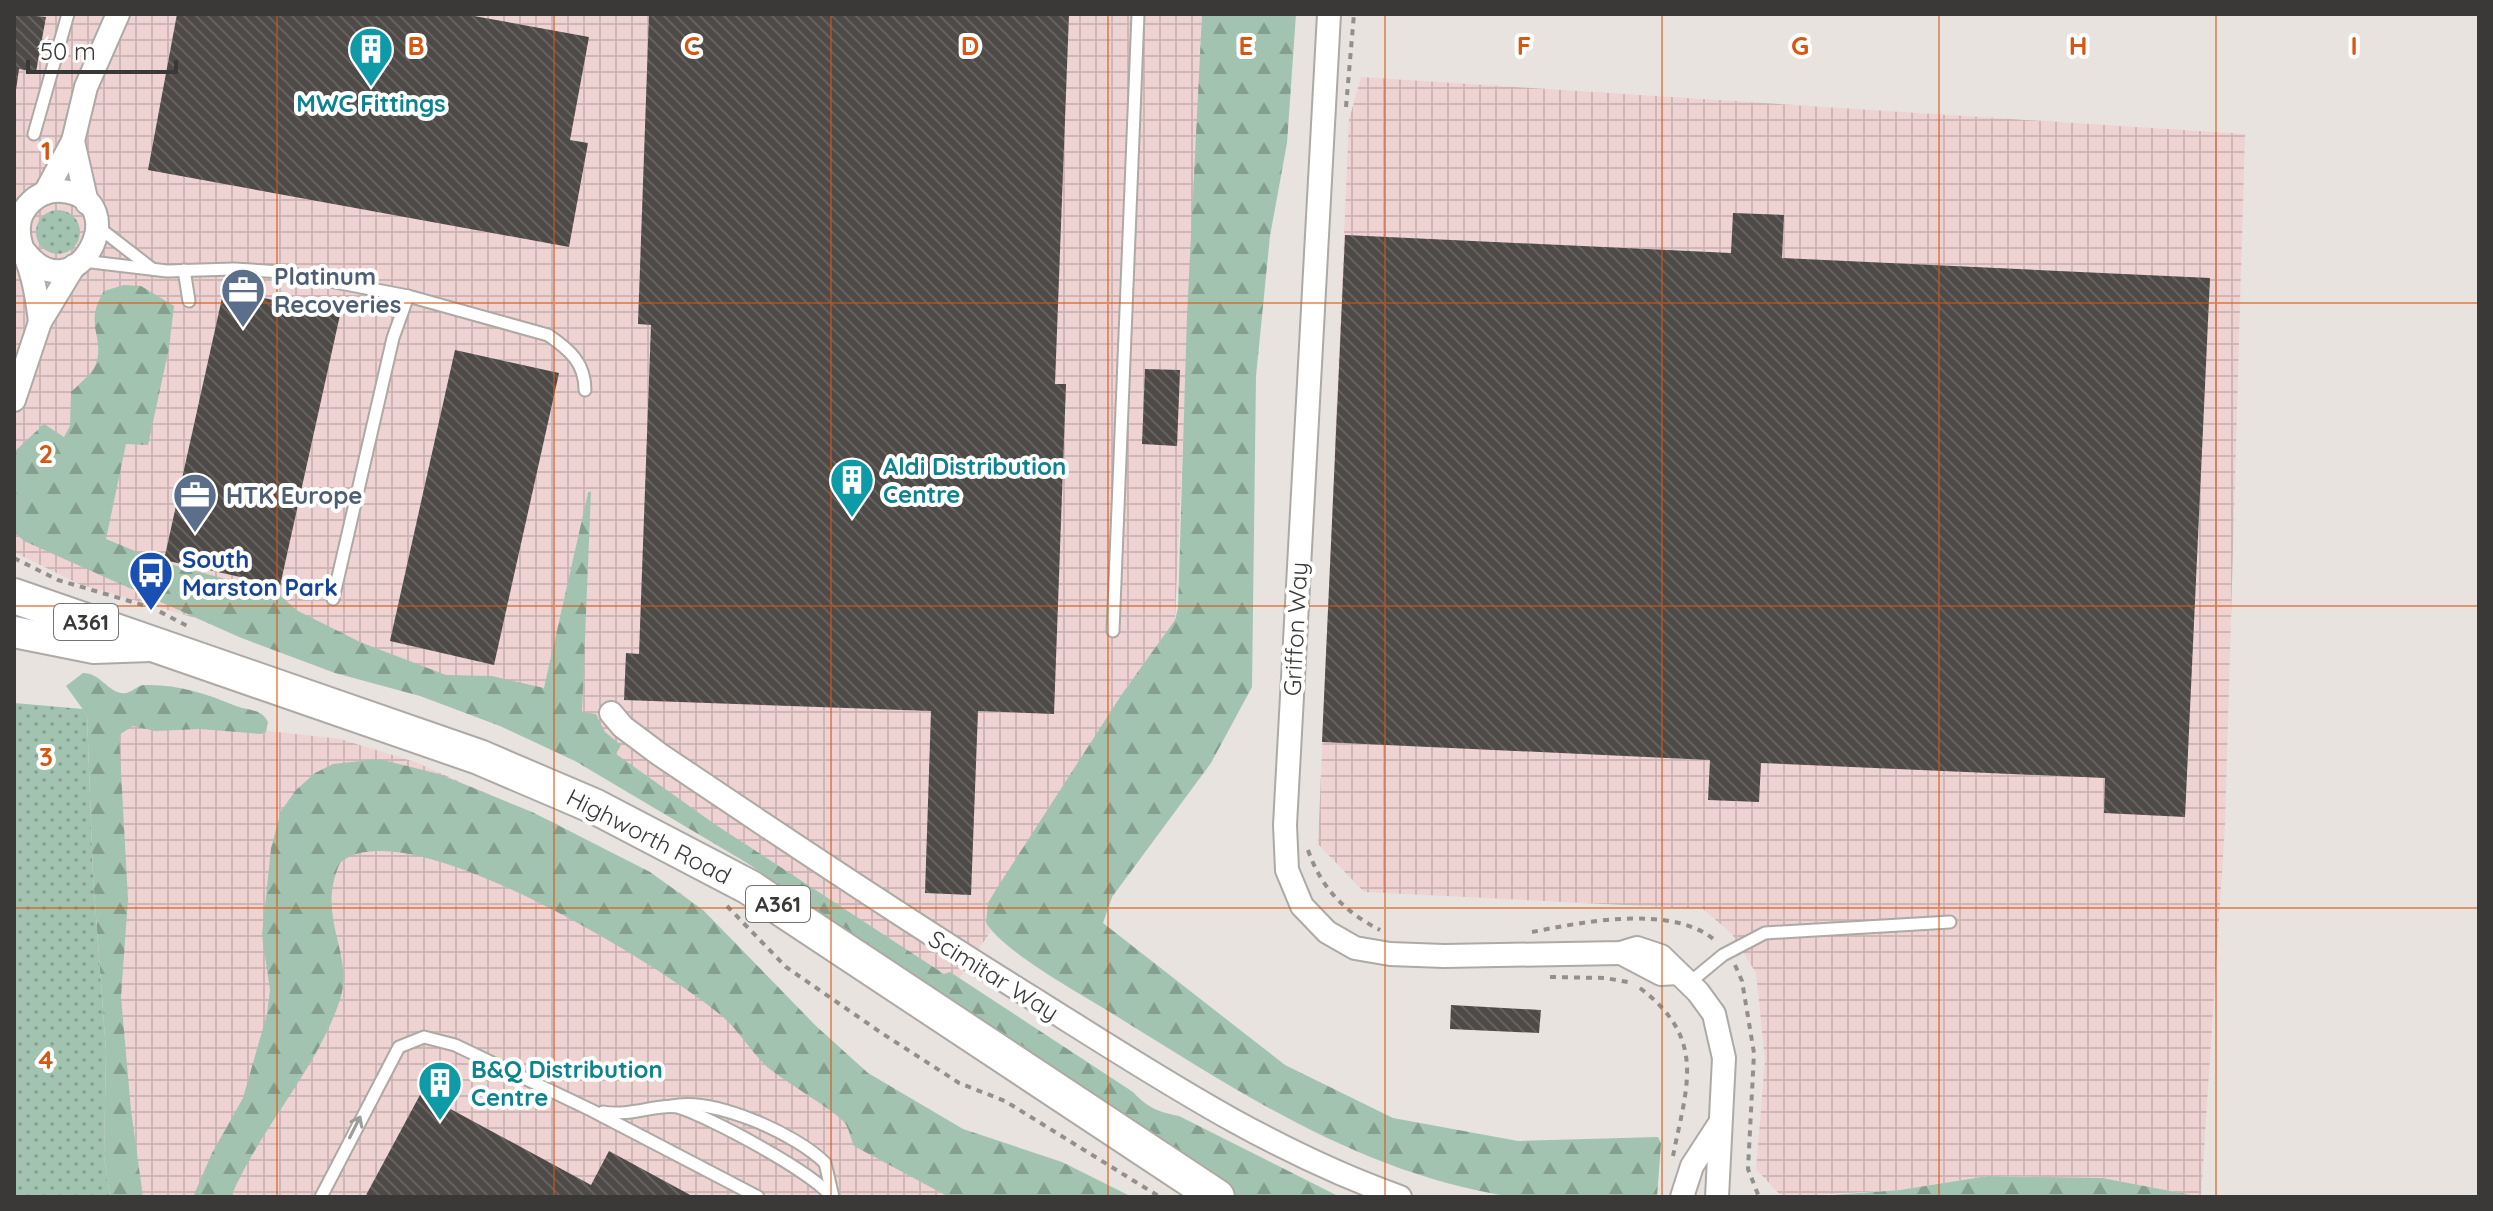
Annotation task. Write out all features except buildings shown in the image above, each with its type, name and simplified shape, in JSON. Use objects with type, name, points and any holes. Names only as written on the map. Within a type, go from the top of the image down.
[{"type":"main road","name":"Highworth Road","points":[[15,598],[479,757],[538,780],[667,841],[782,907],[1217,1197]]},
{"type":"main road","points":[[14,632],[94,648],[153,646]]},
{"type":"street","points":[[40,322],[19,242],[22,214],[42,194],[73,141],[86,87],[118,14]]},
{"type":"street","name":"Griffon Way","points":[[1329,14],[1285,825],[1287,870],[1293,891],[1313,920],[1327,932],[1369,952],[1444,956],[1621,953],[1661,974],[1684,978]]},
{"type":"street","points":[[14,400],[40,322],[78,264],[95,245],[97,227],[87,203],[73,141]]},
{"type":"street","points":[[14,202],[42,194],[69,192],[87,203]]},
{"type":"street","points":[[19,242],[48,268],[78,264]]},
{"type":"street","name":"Scimitar Way","points":[[611,713],[623,727],[659,754],[916,927],[1148,1072],[1267,1140],[1400,1197]]},
{"type":"street","points":[[1684,978],[1714,1014],[1723,1041],[1724,1083],[1718,1125],[1717,1197]]},
{"type":"street","points":[[1682,1197],[1692,1166],[1718,1125]]},
{"type":"lane","points":[[34,134],[68,14]]},
{"type":"lane","points":[[1113,631],[1138,14]]},
{"type":"lane","points":[[97,227],[151,268]]},
{"type":"lane","points":[[78,264],[282,272],[408,296],[548,335],[568,348],[579,362],[585,390]]},
{"type":"lane","points":[[184,270],[189,301]]},
{"type":"lane","points":[[333,599],[393,338],[408,296]]},
{"type":"lane","points":[[1684,978],[1765,933],[1950,922]]},
{"type":"lane","points":[[321,1197],[399,1047],[413,1039],[437,1038],[591,1110],[758,1197]]},
{"type":"lane","points":[[591,1110],[634,1114],[691,1102],[718,1106],[801,1146],[825,1163],[832,1197]]},
{"type":"lane","points":[[668,1107],[690,1113],[804,1171],[832,1197]]},
{"type":"path","points":[[1343,118],[1350,86],[1354,14]]},
{"type":"path","points":[[1307,847],[1317,874],[1336,900],[1386,932]]},
{"type":"path","points":[[721,901],[786,967],[883,1034],[959,1083],[1005,1101],[1160,1197]]},
{"type":"path","points":[[1523,934],[1591,921],[1675,923],[1701,931],[1726,953],[1742,981],[1754,1053],[1748,1169],[1759,1197]]},
{"type":"path","points":[[1545,977],[1605,978],[1636,985],[1656,1000],[1678,1030],[1687,1052],[1688,1077],[1671,1167]]},
{"type":"shaded area","points":[[14,14],[1202,14],[1175,620],[1122,694],[986,923],[991,931],[949,993],[582,756],[411,681],[79,584],[14,552]]},
{"type":"shaded area","points":[[1361,77],[2245,134],[2225,826],[2201,1197],[2101,1178],[1988,1176],[1900,1190],[1782,1197],[1756,1169],[1765,1060],[1756,973],[1732,934],[1703,909],[1364,892],[1318,844],[1349,120]]},
{"type":"shaded area","points":[[103,712],[340,739],[415,762],[555,823],[684,895],[879,1095],[1105,1197],[129,1197]]},
{"type":"green space","points":[[1202,14],[1296,14],[1287,143],[1270,236],[1256,376],[1252,687],[1211,763],[1112,897],[1103,923],[1285,1065],[1393,1118],[1518,1141],[1658,1137],[1661,1143],[1657,1197],[1565,1200],[1512,1197],[1456,1185],[1352,1149],[1303,1126],[1208,1073],[1026,960],[986,923],[988,903],[997,888],[1122,694],[1175,620],[1178,608],[1187,316]]},
{"type":"green space","points":[[58,210],[73,217],[80,232],[73,247],[58,254],[43,247],[36,232],[43,217]]},
{"type":"green space","points":[[124,285],[141,286],[174,306],[169,348],[148,445],[126,444],[106,539],[162,562],[277,593],[298,611],[360,642],[446,675],[492,676],[544,688],[588,493],[591,491],[582,712],[596,714],[605,732],[621,745],[616,754],[716,825],[944,974],[950,972],[1133,1092],[1148,1105],[1179,1116],[1340,1197],[1238,1197],[747,863],[575,761],[500,726],[420,696],[335,673],[239,637],[24,541],[14,532],[14,452],[44,424],[64,437],[70,426],[71,392],[96,364],[95,313],[98,303],[104,291]]},
{"type":"green space","points":[[83,673],[94,676],[121,693],[144,685],[191,690],[258,712],[268,722],[266,732],[261,734],[200,729],[155,731],[133,726],[119,735],[128,899],[121,997],[131,1110],[143,1197],[110,1197],[104,1156],[106,1051],[93,876],[87,715],[66,686]]},
{"type":"green space","points":[[14,703],[83,709],[87,715],[93,876],[106,1051],[104,1156],[110,1197],[14,1197]]},
{"type":"green space","points":[[379,759],[439,774],[532,812],[650,872],[703,910],[816,1026],[868,1073],[963,1129],[1062,1162],[1132,1197],[949,1197],[854,1146],[840,1118],[766,1066],[722,1016],[648,964],[534,900],[475,874],[419,856],[373,851],[340,863],[333,883],[333,918],[343,966],[343,983],[340,1000],[317,1051],[257,1147],[231,1197],[193,1197],[212,1153],[243,1098],[267,1014],[270,990],[262,935],[271,848],[281,811],[296,790],[315,773],[333,764]]},
{"type":"green space","points":[[1988,1176],[2102,1178],[2202,1197],[1806,1197],[1900,1190]]},
{"type":"place","name":"MWC Fittings","points":[[371,88]]},
{"type":"place","name":"Platinum Recoveries","points":[[243,329]]},
{"type":"place","name":"Aldi Distribution Centre","points":[[852,519]]},
{"type":"place","name":"HTK Europe","points":[[195,534]]},
{"type":"place","name":"South Marston Park","points":[[151,612]]},
{"type":"place","name":"B&Q Distribution Centre","points":[[440,1122]]}]
